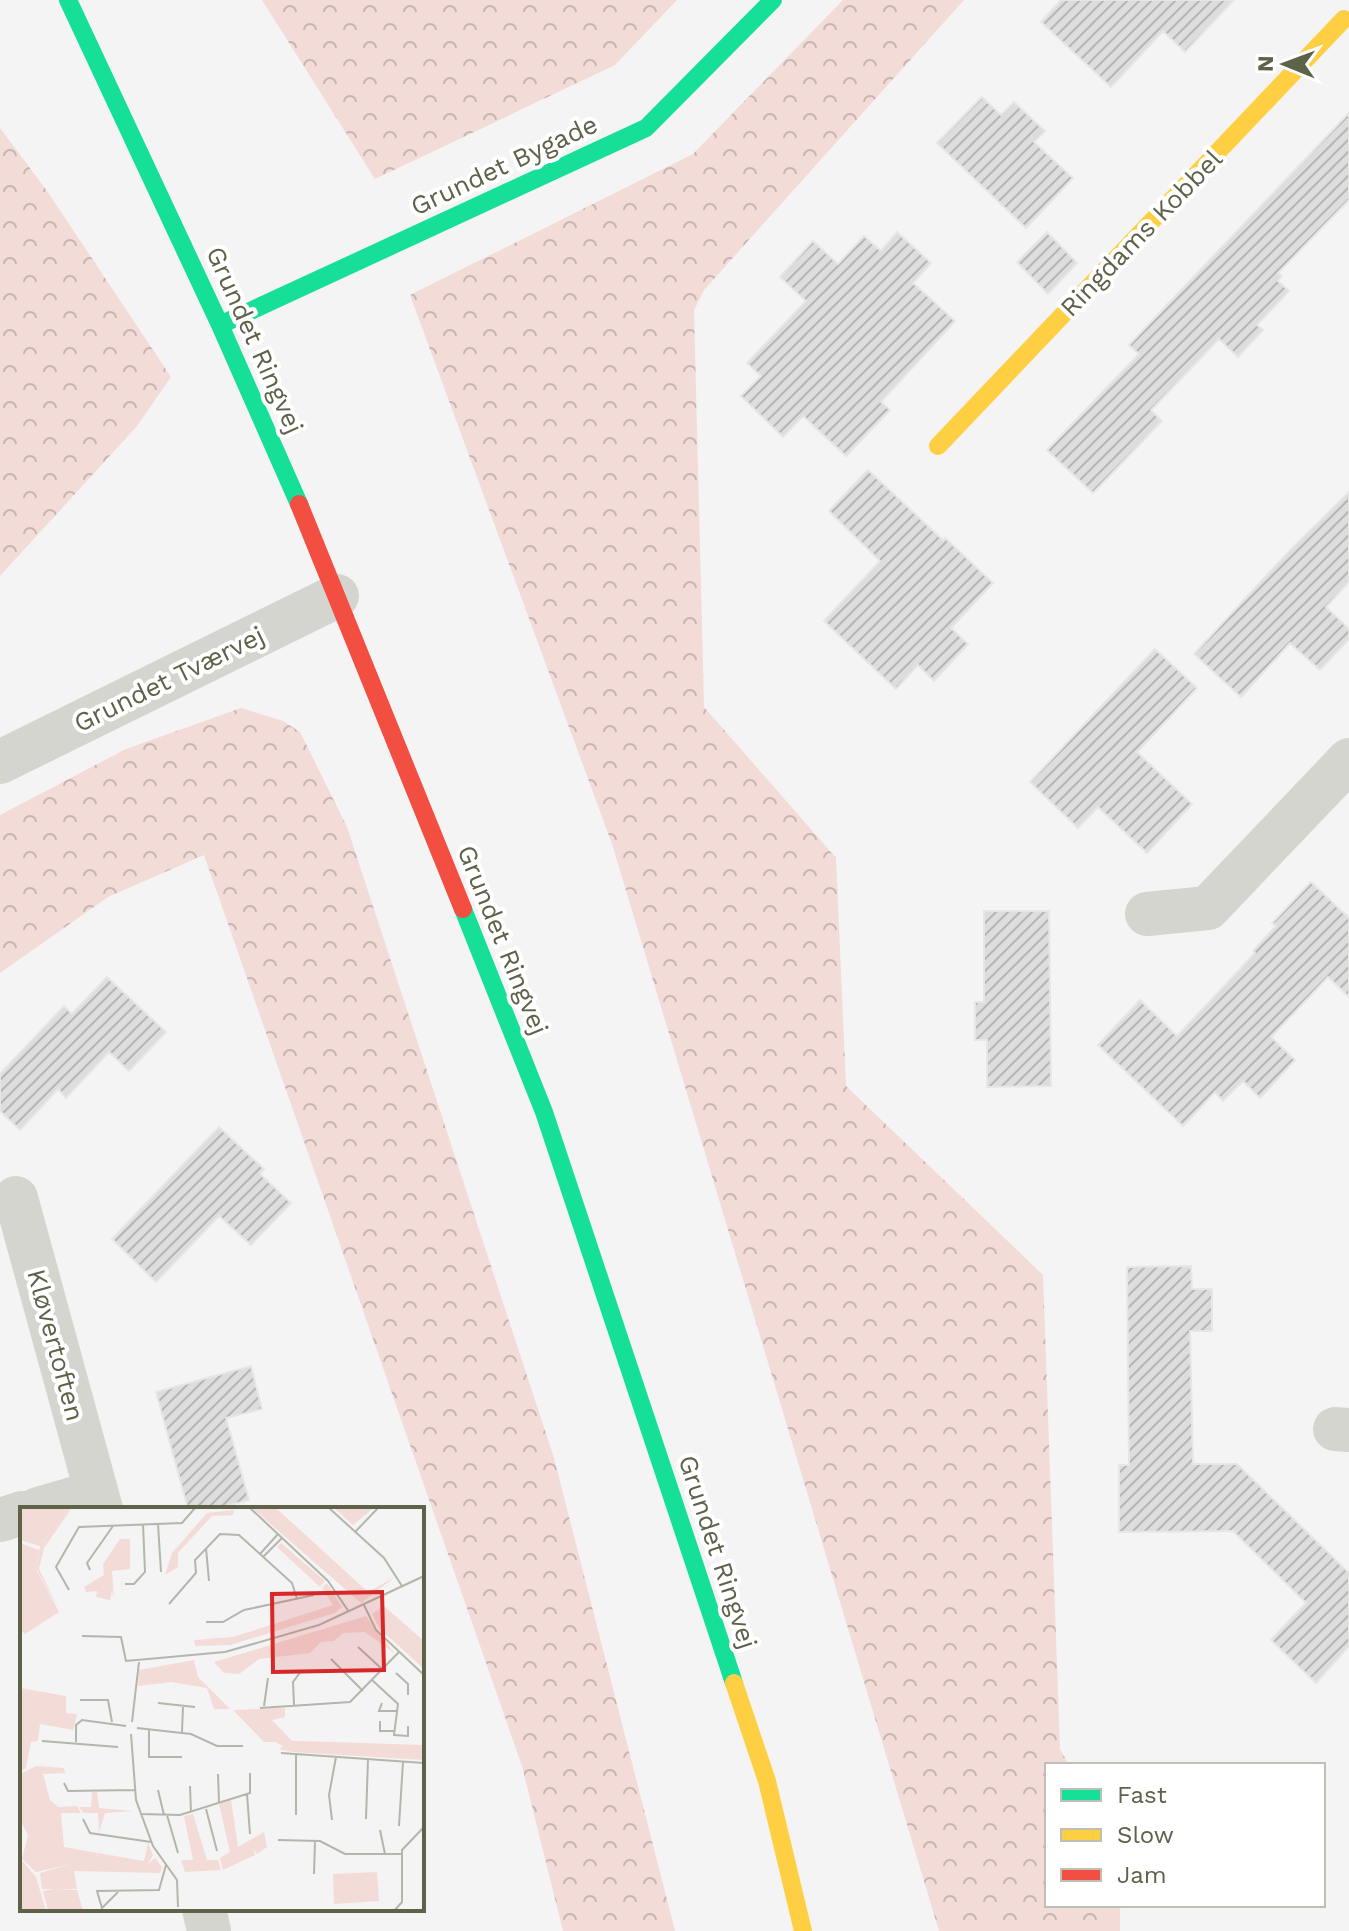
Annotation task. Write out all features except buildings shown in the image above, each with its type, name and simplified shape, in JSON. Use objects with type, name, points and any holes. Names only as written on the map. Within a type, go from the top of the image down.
[{"type":"street","name":"Grundet Ringvej","points":[[68,0],[278,454],[544,1112],[767,1781],[803,1931]]},
{"type":"street","name":"Grundet Bygade","points":[[220,325],[646,128],[773,0]]},
{"type":"street","name":"Ringdams Kobbel","points":[[938,446],[1339,15]]},
{"type":"street","name":"Grundet Tværvej","points":[[0,762],[337,596]]},
{"type":"street","points":[[1147,914],[1208,908],[1349,760]]},
{"type":"street","name":"Kløvertoften","points":[[16,1198],[98,1500],[51,1507]]},
{"type":"street","points":[[0,1520],[20,1514]]},
{"type":"street","points":[[204,1911],[209,1931]]},
{"type":"green space","points":[[262,0],[677,0],[615,65],[375,179]]},
{"type":"green space","points":[[843,0],[964,0],[704,290],[694,310],[704,707],[836,858],[846,1086],[1043,1275],[1060,1749],[1068,1763],[1045,1763],[1045,1907],[1120,1907],[1120,1931],[939,1931],[612,844],[410,295],[693,154]]},
{"type":"green space","points":[[0,128],[47,191],[171,377],[137,426],[0,576]]},
{"type":"green space","points":[[241,708],[283,721],[300,732],[347,827],[554,1458],[675,1931],[563,1931],[522,1766],[204,855],[108,897],[0,973],[0,815],[126,749]]},
{"type":"traffic: fast","points":[[68,0],[220,325],[299,504]]},
{"type":"traffic: fast","points":[[220,325],[646,128],[773,0]]},
{"type":"traffic: fast","points":[[463,909],[544,1112],[734,1683]]},
{"type":"traffic: slow","points":[[938,446],[1344,19]]},
{"type":"traffic: slow","points":[[734,1683],[767,1781],[803,1931]]},
{"type":"traffic: jam","points":[[299,504],[463,909]]}]
